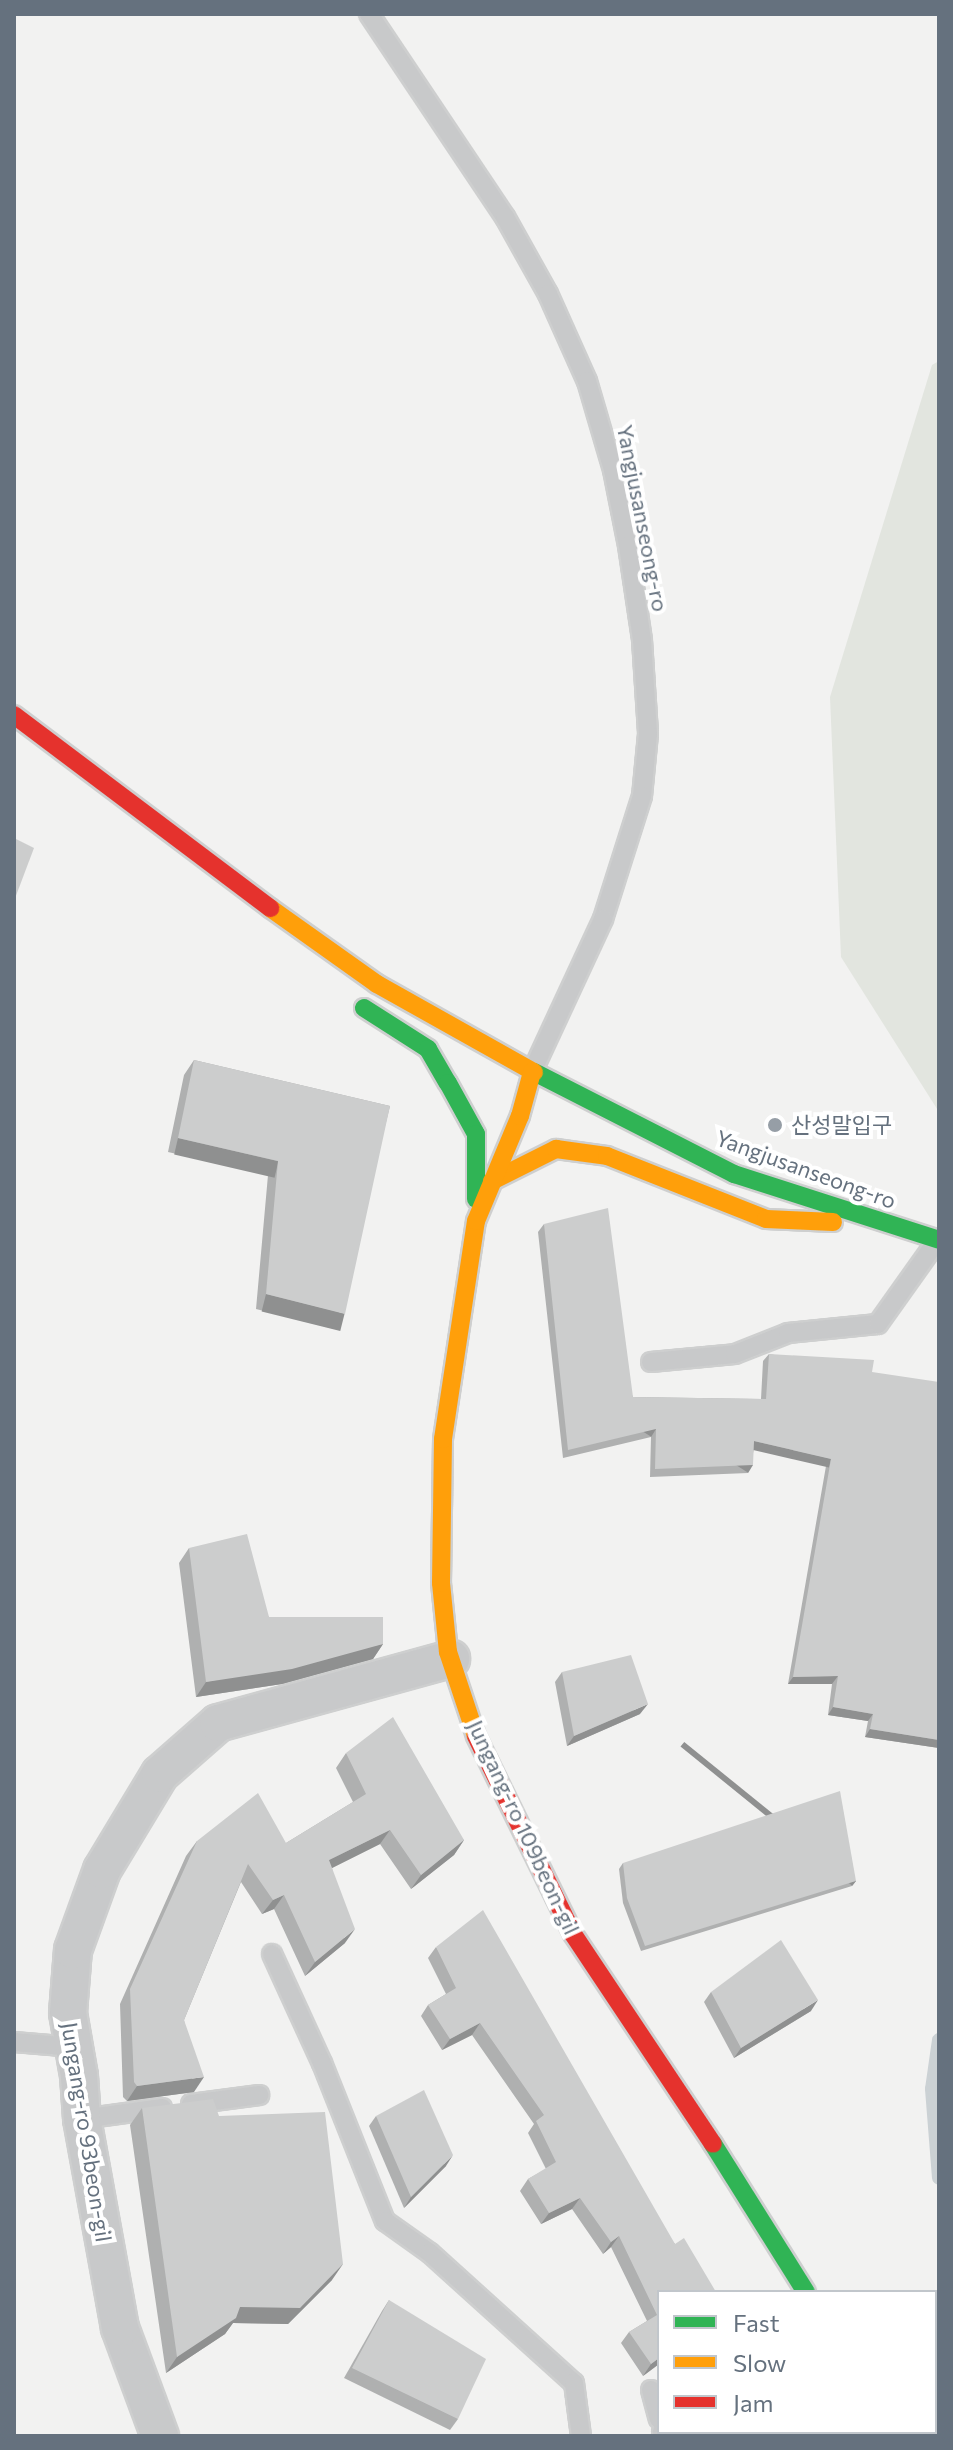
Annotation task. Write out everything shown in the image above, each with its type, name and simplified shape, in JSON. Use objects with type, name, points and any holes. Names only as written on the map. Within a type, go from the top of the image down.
[{"type":"street","name":"Yangjusanseong-ro","points":[[14,715],[377,984],[532,1072],[734,1174],[938,1240]]},
{"type":"street","points":[[252,894],[263,921],[297,951]]},
{"type":"street","points":[[354,1001],[428,1049],[476,1134],[476,1221]]},
{"type":"street","name":"Jungang-ro 109beon-gil","points":[[532,1072],[520,1116],[476,1221],[443,1439],[441,1583],[451,1659],[482,1752],[573,1934],[754,2206],[805,2290]]},
{"type":"street","points":[[492,1181],[556,1149],[607,1156],[766,1219],[886,1224]]},
{"type":"street","name":"Jungang-ro 93beon-gil","points":[[160,2436],[120,2328],[82,2119],[68,2013],[73,1950],[102,1870],[160,1774],[218,1723],[451,1659]]},
{"type":"lane","name":"Yangjusanseong-ro","points":[[369,14],[505,217],[548,294],[587,381],[613,470],[628,546],[642,640],[648,734],[642,796],[603,919],[532,1072]]},
{"type":"lane","points":[[651,1362],[735,1354],[788,1333],[878,1324],[938,1240]]},
{"type":"lane","points":[[272,1954],[322,2063],[385,2221],[430,2253],[574,2383],[581,2436]]},
{"type":"lane","points":[[14,2042],[74,2047]]},
{"type":"lane","points":[[82,2119],[259,2095]]},
{"type":"lane","points":[[651,2390],[657,2412]]},
{"type":"shaded area","points":[[939,361],[939,1112],[841,957],[830,697],[932,365]]},
{"type":"building","points":[[14,838],[34,848],[14,901]]},
{"type":"building","points":[[194,1060],[390,1106],[345,1314],[266,1294],[278,1161],[178,1138]]},
{"type":"building","points":[[608,1208],[633,1397],[766,1399],[769,1354],[874,1360],[872,1372],[939,1382],[939,1740],[870,1729],[873,1714],[833,1707],[838,1676],[793,1677],[831,1459],[754,1441],[753,1465],[655,1469],[656,1429],[568,1450],[544,1224]]},
{"type":"building","points":[[247,1534],[269,1617],[383,1617],[383,1644],[292,1669],[206,1682],[189,1548]]},
{"type":"building","points":[[631,1655],[648,1704],[574,1736],[562,1672]]},
{"type":"building","points":[[393,1717],[464,1840],[421,1875],[390,1830],[329,1860],[355,1929],[315,1962],[284,1895],[273,1900],[248,1864],[184,2020],[204,2077],[137,2086],[134,2082],[130,1989],[197,1841],[258,1793],[286,1843],[366,1794],[346,1753]]},
{"type":"building","points":[[840,1791],[856,1881],[645,1946],[627,1898],[623,1863]]},
{"type":"building","points":[[483,1910],[675,2244],[684,2238],[715,2290],[657,2290],[657,2315],[619,2236],[611,2242],[580,2198],[549,2213],[528,2179],[556,2162],[536,2121],[544,2115],[480,2023],[450,2039],[428,2005],[456,1988],[436,1947]]},
{"type":"building","points":[[781,1940],[818,2000],[741,2048],[711,1992]]},
{"type":"building","points":[[424,2090],[453,2155],[411,2197],[376,2116]]},
{"type":"building","points":[[213,2099],[219,2116],[325,2112],[343,2264],[300,2308],[240,2307],[236,2318],[177,2357],[142,2108]]},
{"type":"building","points":[[389,2300],[486,2359],[458,2419],[352,2368]]},
{"type":"building","points":[[657,2315],[657,2360],[651,2364],[629,2332]]},
{"type":"building","points":[[742,2434],[810,2434],[810,2436]]},
{"type":"waterway","points":[[939,2040],[932,2089],[939,2178]]},
{"type":"traffic: fast","points":[[364,1008],[428,1049],[448,1083],[476,1134],[476,1199]]},
{"type":"traffic: fast","points":[[534,1072],[734,1174],[939,1240]]},
{"type":"traffic: fast","points":[[713,2144],[805,2290]]},
{"type":"traffic: slow","points":[[270,908],[377,984],[534,1072]]},
{"type":"traffic: slow","points":[[476,1736],[448,1652],[441,1583],[443,1439],[476,1221],[520,1116],[532,1072]]},
{"type":"traffic: slow","points":[[492,1181],[556,1149],[607,1156],[766,1219],[833,1222]]},
{"type":"traffic: jam","points":[[14,715],[270,908]]},
{"type":"traffic: jam","points":[[476,1736],[573,1934],[713,2144]]},
{"type":"place","name":"산성말입구","points":[[775,1125]]}]
